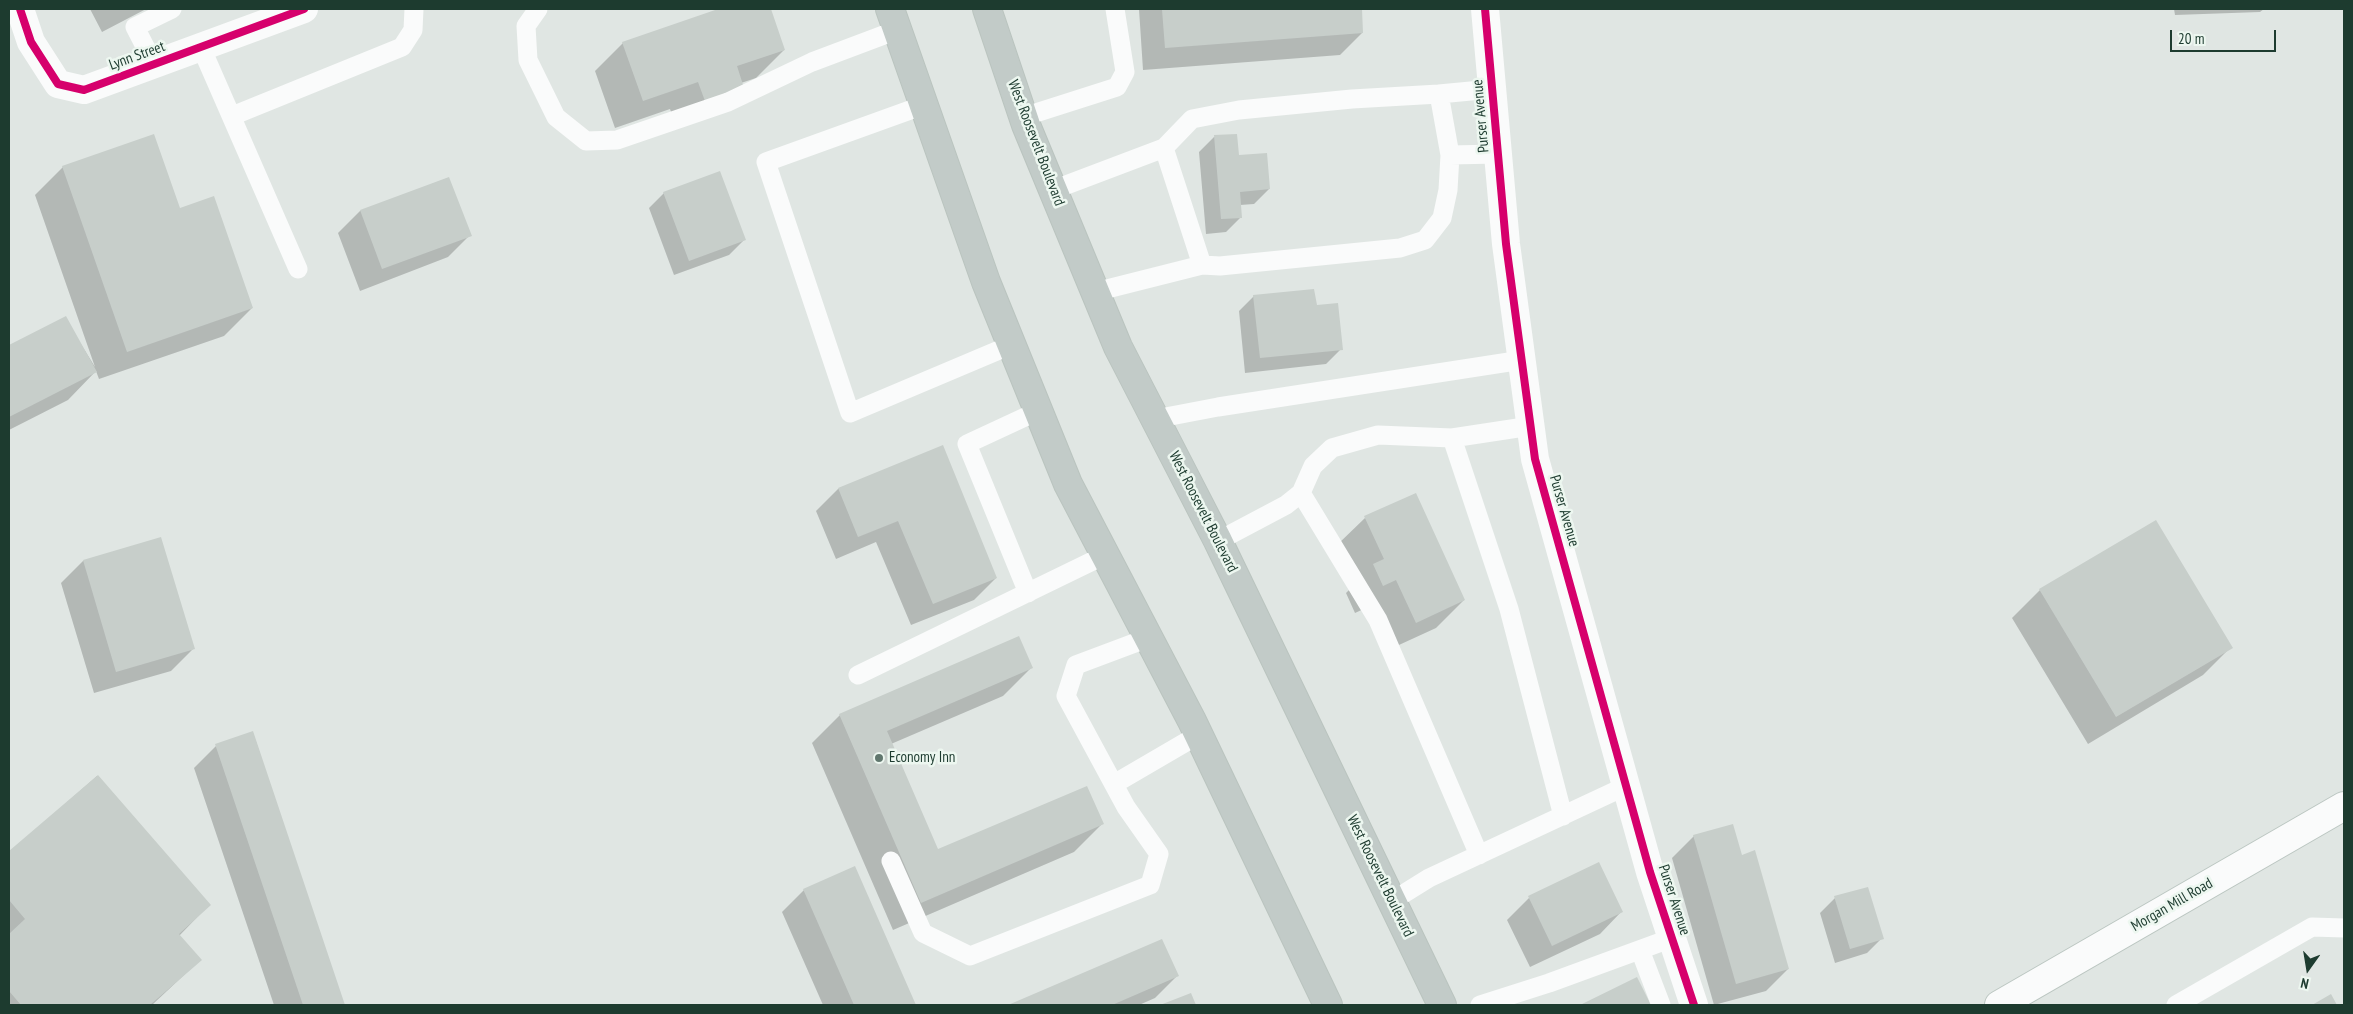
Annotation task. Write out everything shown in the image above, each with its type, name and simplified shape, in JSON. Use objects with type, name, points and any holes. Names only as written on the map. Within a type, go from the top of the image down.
[{"type":"highway","name":"West Roosevelt Boulevard","points":[[987,9],[1023,117],[1118,347],[1218,541],[1442,1005]]},
{"type":"highway","points":[[893,20],[986,282],[1068,484],[1198,735],[1328,1005]]},
{"type":"street","name":"Lynn Street","points":[[20,9],[31,42],[58,84],[84,90],[304,9]]},
{"type":"street","name":"Purser Avenue","points":[[1485,9],[1506,244],[1535,459],[1650,872],[1694,1005]]},
{"type":"street","name":"Morgan Mill Road","points":[[1999,1005],[2344,806]]},
{"type":"lane","points":[[154,64],[135,27],[172,9]]},
{"type":"lane","points":[[232,116],[402,47],[413,30],[414,9]]},
{"type":"lane","points":[[538,9],[526,26],[528,60],[556,117],[586,141],[617,140],[728,102],[812,62],[893,20]]},
{"type":"lane","points":[[1023,117],[1117,87],[1125,72],[1115,9]]},
{"type":"lane","points":[[201,47],[298,269]]},
{"type":"lane","points":[[1053,190],[1164,148],[1192,119],[1239,110],[1352,98],[1439,94],[1492,89]]},
{"type":"lane","points":[[1095,292],[1202,265],[1220,266],[1400,248],[1425,240],[1442,218],[1448,190],[1450,155],[1439,94]]},
{"type":"lane","points":[[924,105],[766,162],[850,413],[1011,345]]},
{"type":"lane","points":[[1164,148],[1202,265]]},
{"type":"lane","points":[[1450,155],[1498,154]]},
{"type":"lane","points":[[1156,419],[1218,406],[1522,360]]},
{"type":"lane","points":[[1028,593],[967,444],[1038,411]]},
{"type":"lane","points":[[1218,541],[1286,505],[1301,494],[1313,466],[1332,448],[1378,435],[1452,438],[1530,426]]},
{"type":"lane","points":[[1452,438],[1509,609],[1563,816]]},
{"type":"lane","points":[[1301,494],[1378,620],[1479,855]]},
{"type":"lane","points":[[858,675],[1105,555]]},
{"type":"lane","points":[[891,861],[923,933],[970,956],[1150,885],[1159,854],[1126,807],[1066,696],[1076,665],[1148,638]]},
{"type":"lane","points":[[1114,784],[1198,735]]},
{"type":"lane","points":[[1392,901],[1428,878],[1626,786]]},
{"type":"lane","points":[[2176,1005],[2312,927],[2344,928]]},
{"type":"lane","points":[[1480,1005],[1549,984],[1672,938]]},
{"type":"lane","points":[[1640,950],[1661,1005]]},
{"type":"building","points":[[718,9],[771,9],[785,50],[737,66],[744,88],[705,101],[698,82],[643,101],[622,42]]},
{"type":"building","points":[[1162,9],[1362,9],[1363,33],[1165,48]]},
{"type":"building","points":[[154,134],[180,208],[214,196],[253,308],[127,352],[62,166]]},
{"type":"building","points":[[1237,134],[1239,155],[1267,153],[1270,189],[1240,192],[1242,218],[1221,219],[1214,135]]},
{"type":"building","points":[[720,171],[746,240],[689,261],[663,192]]},
{"type":"building","points":[[449,177],[472,236],[382,269],[360,210]]},
{"type":"building","points":[[1314,289],[1317,305],[1338,303],[1343,350],[1260,358],[1253,295]]},
{"type":"building","points":[[66,316],[97,372],[9,417],[9,345]]},
{"type":"building","points":[[943,445],[997,578],[933,604],[898,521],[858,537],[838,488]]},
{"type":"building","points":[[1416,493],[1465,600],[1416,623],[1396,580],[1383,586],[1373,564],[1384,559],[1364,516]]},
{"type":"building","points":[[2156,520],[2233,648],[2116,717],[2039,589]]},
{"type":"building","points":[[161,537],[195,649],[116,672],[83,560]]},
{"type":"building","name":"Economy Inn","points":[[1019,636],[1033,668],[887,731],[938,849],[1087,786],[1104,824],[921,903],[839,714]]},
{"type":"building","points":[[253,731],[345,1005],[303,1005],[215,744]]},
{"type":"building","points":[[98,775],[211,905],[179,934],[202,960],[150,1005],[21,1005],[9,991],[9,934],[25,919],[9,900],[9,851]]},
{"type":"building","points":[[1733,824],[1742,855],[1755,850],[1789,969],[1736,984],[1693,835]]},
{"type":"building","points":[[1599,862],[1623,912],[1552,946],[1528,896]]},
{"type":"building","points":[[855,866],[916,1005],[854,1005],[803,889]]},
{"type":"building","points":[[1868,887],[1884,939],[1850,949],[1834,896]]},
{"type":"building","points":[[1162,939],[1179,976],[1112,1005],[1008,1005]]},
{"type":"building","points":[[1637,977],[1651,1005],[1580,1005]]},
{"type":"building","points":[[1191,993],[1196,1005],[1160,1005]]},
{"type":"building","points":[[2331,994],[2337,1005],[2312,1005]]},
{"type":"cycle path","points":[[20,9],[31,42],[58,84],[84,90],[304,9]]},
{"type":"cycle path","points":[[1485,9],[1506,244],[1535,459],[1650,872],[1694,1005]]},
{"type":"place","name":"Economy Inn","points":[[879,758]]}]
